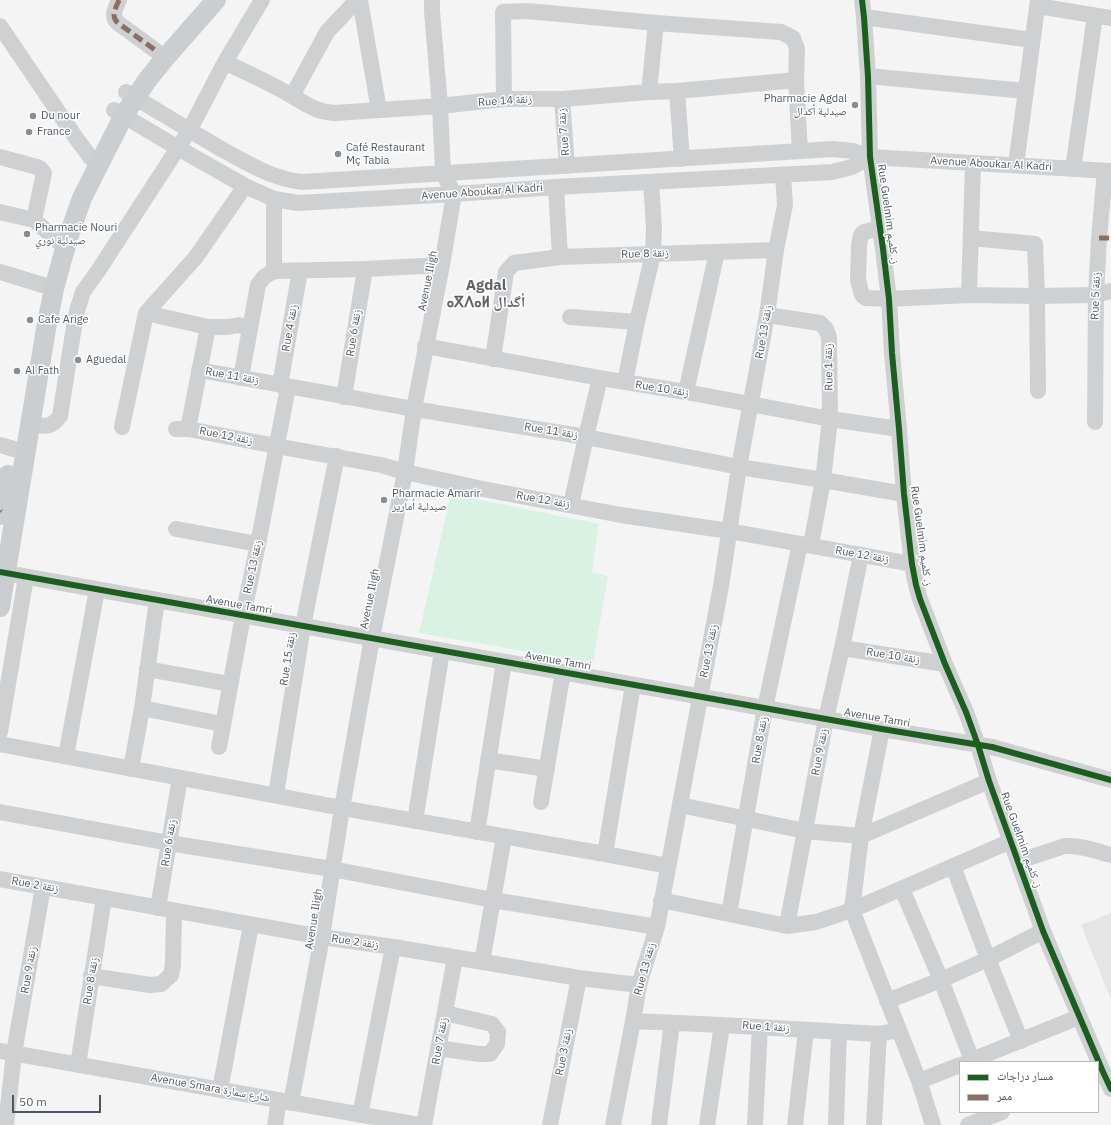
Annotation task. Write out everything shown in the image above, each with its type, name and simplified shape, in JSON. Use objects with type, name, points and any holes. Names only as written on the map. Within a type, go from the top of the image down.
[{"type":"main road","points":[[131,95],[139,70],[154,50],[200,0]]},
{"type":"main road","points":[[0,607],[3,573],[54,289],[70,232],[95,161],[103,130],[119,112],[131,95],[216,0]]},
{"type":"main road","points":[[0,513],[7,447],[26,405],[46,286],[59,242],[95,161]]},
{"type":"street","points":[[119,0],[113,16],[114,19],[154,50]]},
{"type":"street","points":[[30,424],[44,427],[56,422],[60,416],[77,311],[83,292],[189,131],[225,62],[262,0]]},
{"type":"street","points":[[292,96],[327,32],[357,0]]},
{"type":"street","points":[[360,0],[379,110]]},
{"type":"street","points":[[432,0],[440,106],[442,174],[454,194]]},
{"type":"street","name":"Rue Guelmim ز. كلميم","points":[[862,0],[868,76],[870,157],[889,299],[904,494],[912,564],[920,599],[945,664],[966,712],[1010,841],[1043,931],[1080,1017],[1096,1061]]},
{"type":"street","points":[[1016,165],[1038,3],[1095,16],[1111,18]]},
{"type":"street","points":[[504,99],[503,12],[527,11],[656,23],[781,32],[793,38],[797,48],[796,80],[800,151]]},
{"type":"street","points":[[1073,169],[1095,16]]},
{"type":"street","points":[[864,17],[1032,40]]},
{"type":"street","points":[[649,92],[656,23]]},
{"type":"street","points":[[0,26],[65,122],[95,161]]},
{"type":"street","name":"Rue 14 زنقة","points":[[225,62],[316,110],[335,113],[440,106],[504,99],[562,99],[678,91],[796,80]]},
{"type":"street","points":[[868,76],[1025,91]]},
{"type":"street","points":[[678,91],[682,159]]},
{"type":"street","name":"Avenue Aboukar Al Kadri","points":[[131,95],[189,131],[258,169],[280,178],[302,182],[842,149],[870,157],[1108,171]]},
{"type":"street","name":"Rue 7 زنقة","points":[[562,99],[567,166]]},
{"type":"street","name":"Avenue Aboukar Al Kadri","points":[[119,112],[245,186],[274,199],[298,203],[832,172],[862,163],[870,157]]},
{"type":"street","points":[[0,157],[32,165],[41,169],[44,174],[34,220]]},
{"type":"street","points":[[969,295],[973,163]]},
{"type":"street","name":"Rue 5 زنقة","points":[[1095,422],[1096,295],[1105,238],[1108,171]]},
{"type":"street","name":"Rue 13 زنقة","points":[[613,1125],[639,984],[657,927],[721,586],[739,467],[767,315],[784,205],[783,174]]},
{"type":"street","points":[[625,382],[637,322],[654,254],[651,182]]},
{"type":"street","points":[[122,427],[146,313],[196,257],[245,186]]},
{"type":"street","points":[[556,187],[560,258]]},
{"type":"street","name":"Avenue Iligh","points":[[275,1125],[285,1102],[322,937],[342,808],[372,638],[405,472],[425,346],[442,265],[454,194]]},
{"type":"street","points":[[274,199],[274,271]]},
{"type":"street","points":[[0,212],[34,220],[59,242]]},
{"type":"street","points":[[880,228],[864,232],[861,235],[859,245],[858,280],[862,295],[864,297],[873,299],[889,299],[969,295],[1096,295],[1111,291]]},
{"type":"street","points":[[971,238],[1035,244],[1038,391]]},
{"type":"street","name":"Rue 8 زنقة","points":[[493,359],[506,272],[514,263],[560,258],[776,250]]},
{"type":"street","points":[[686,392],[717,252]]},
{"type":"street","points":[[241,378],[258,285],[264,277],[274,271],[365,269],[442,265]]},
{"type":"street","name":"Rue 6 زنقة","points":[[344,396],[365,269]]},
{"type":"street","name":"Rue 4 زنقة","points":[[284,386],[300,271]]},
{"type":"street","points":[[0,272],[46,286]]},
{"type":"street","points":[[146,313],[208,327],[228,327],[239,325],[250,329]]},
{"type":"street","name":"Rue 1 زنقة","points":[[767,315],[820,323],[826,329],[829,337],[830,419],[823,480]]},
{"type":"street","points":[[570,317],[637,322]]},
{"type":"street","points":[[199,370],[208,327]]},
{"type":"street","name":"Rue 10 زنقة","points":[[425,346],[830,419],[899,429]]},
{"type":"street","name":"Rue 11 زنقة","points":[[199,370],[414,409],[586,437],[739,467],[904,494]]},
{"type":"street","name":"Rue 12 زنقة","points":[[199,370],[182,429],[381,464],[405,472],[482,489],[621,515],[729,531],[912,564]]},
{"type":"street","points":[[571,505],[600,378]]},
{"type":"street","name":"Rue 13 زنقة","points":[[219,747],[222,724],[276,446],[284,386]]},
{"type":"street","name":"Rue 15 زنقة","points":[[276,796],[303,626],[337,456]]},
{"type":"street","name":"Rue 8 زنقة","points":[[729,914],[765,708],[805,545],[823,480]]},
{"type":"street","points":[[176,529],[258,544]]},
{"type":"street","name":"Rue 9 زنقة","points":[[787,926],[826,719],[861,555]]},
{"type":"street","name":"Avenue Tamri","points":[[3,573],[978,745],[1007,751],[1111,780]]},
{"type":"street","points":[[0,732],[26,577]]},
{"type":"street","points":[[66,756],[97,590]]},
{"type":"street","points":[[132,769],[157,600]]},
{"type":"street","name":"Rue 10 زنقة","points":[[842,648],[945,664]]},
{"type":"street","points":[[414,821],[442,651]]},
{"type":"street","points":[[477,832],[504,662]]},
{"type":"street","points":[[147,669],[230,684]]},
{"type":"street","points":[[541,802],[563,672]]},
{"type":"street","points":[[605,854],[633,685]]},
{"type":"street","points":[[142,708],[222,724]]},
{"type":"street","points":[[882,729],[861,836],[852,910],[899,1030],[933,1125]]},
{"type":"street","points":[[0,744],[276,796],[668,866]]},
{"type":"street","points":[[488,760],[547,769]]},
{"type":"street","name":"Rue 6 زنقة","points":[[91,976],[150,985],[160,984],[171,975],[173,965],[166,909],[169,843],[180,778]]},
{"type":"street","points":[[680,805],[805,831],[861,836],[989,781]]},
{"type":"street","points":[[0,812],[169,843],[332,869],[493,900],[657,927]]},
{"type":"street","points":[[482,962],[504,837]]},
{"type":"street","points":[[661,900],[787,926],[816,922],[852,910],[1010,841]]},
{"type":"street","points":[[1018,861],[1065,846],[1080,847],[1111,855]]},
{"type":"street","points":[[953,866],[1021,1041]]},
{"type":"street","name":"Rue 2 زنقة","points":[[0,879],[322,937],[579,978],[639,984]]},
{"type":"street","name":"Rue 9 زنقة","points":[[6,1125],[7,1052],[43,887]]},
{"type":"street","points":[[902,889],[941,980],[966,1061]]},
{"type":"street","name":"Rue 8 زنقة","points":[[78,1065],[104,898]]},
{"type":"street","points":[[220,1090],[251,925]]},
{"type":"street","points":[[887,1001],[941,980],[988,959],[1043,931]]},
{"type":"street","points":[[360,1115],[392,947]]},
{"type":"street","name":"Rue 7 زنقة","points":[[424,1125],[455,958]]},
{"type":"street","name":"Rue 3 زنقة","points":[[550,1125],[579,978]]},
{"type":"street","points":[[438,1048],[479,1054],[490,1054],[497,1044],[498,1032],[492,1024],[445,1013]]},
{"type":"street","points":[[969,1061],[1080,1017]]},
{"type":"street","name":"Rue 1 زنقة","points":[[633,1021],[879,1034],[899,1030]]},
{"type":"street","points":[[659,1125],[672,1023]]},
{"type":"street","points":[[707,1125],[722,1025]]},
{"type":"street","points":[[755,1125],[760,1027]]},
{"type":"street","points":[[795,1125],[806,1030]]},
{"type":"street","points":[[836,1125],[839,1032]]},
{"type":"street","points":[[874,1125],[879,1034]]},
{"type":"street","name":"Avenue Smara شارع سمارة","points":[[7,1052],[420,1125]]},
{"type":"street","points":[[918,1081],[959,1065]]},
{"type":"street","name":"Rue Guelmim ز. كلميم","points":[[1100,1073],[1111,1089]]},
{"type":"street","points":[[968,1125],[987,1122],[1000,1113]]},
{"type":"shaded area","points":[[1111,913],[1111,1000],[1081,925]]},
{"type":"green space","points":[[451,494],[599,524],[592,572],[608,576],[593,663],[419,633]]},
{"type":"marked path","points":[[119,0],[114,12],[114,18],[118,23],[155,50]]},
{"type":"marked path","points":[[1099,238],[1111,238]]},
{"type":"cycle path","points":[[862,0],[868,76],[870,157],[889,299],[904,494],[912,564],[916,585],[945,664],[966,712],[1043,931],[1098,1061]]},
{"type":"cycle path","points":[[0,572],[882,729],[992,747],[1111,780]]},
{"type":"cycle path","points":[[1099,1063],[1111,1089]]},
{"type":"place","name":"Pharmacie Agdal صيدلية أكدال","points":[[855,105]]},
{"type":"place","name":"Du nour","points":[[33,116]]},
{"type":"place","name":"France","points":[[29,132]]},
{"type":"place","name":"Café Restaurant Mç Tabia","points":[[338,154]]},
{"type":"place","name":"Pharmacie Nouri صيدلية نوري","points":[[27,234]]},
{"type":"place","name":"Cafe Arige","points":[[30,320]]},
{"type":"place","name":"Aguedal","points":[[78,360]]},
{"type":"place","name":"Al Fath","points":[[17,371]]},
{"type":"place","name":"Pharmacie Amarir صيدلية أمارير","points":[[384,500]]},
{"type":"district","name":"Agdal ⴰⴳⴷⴰⵍ أگدال","points":[[486,294]]}]
